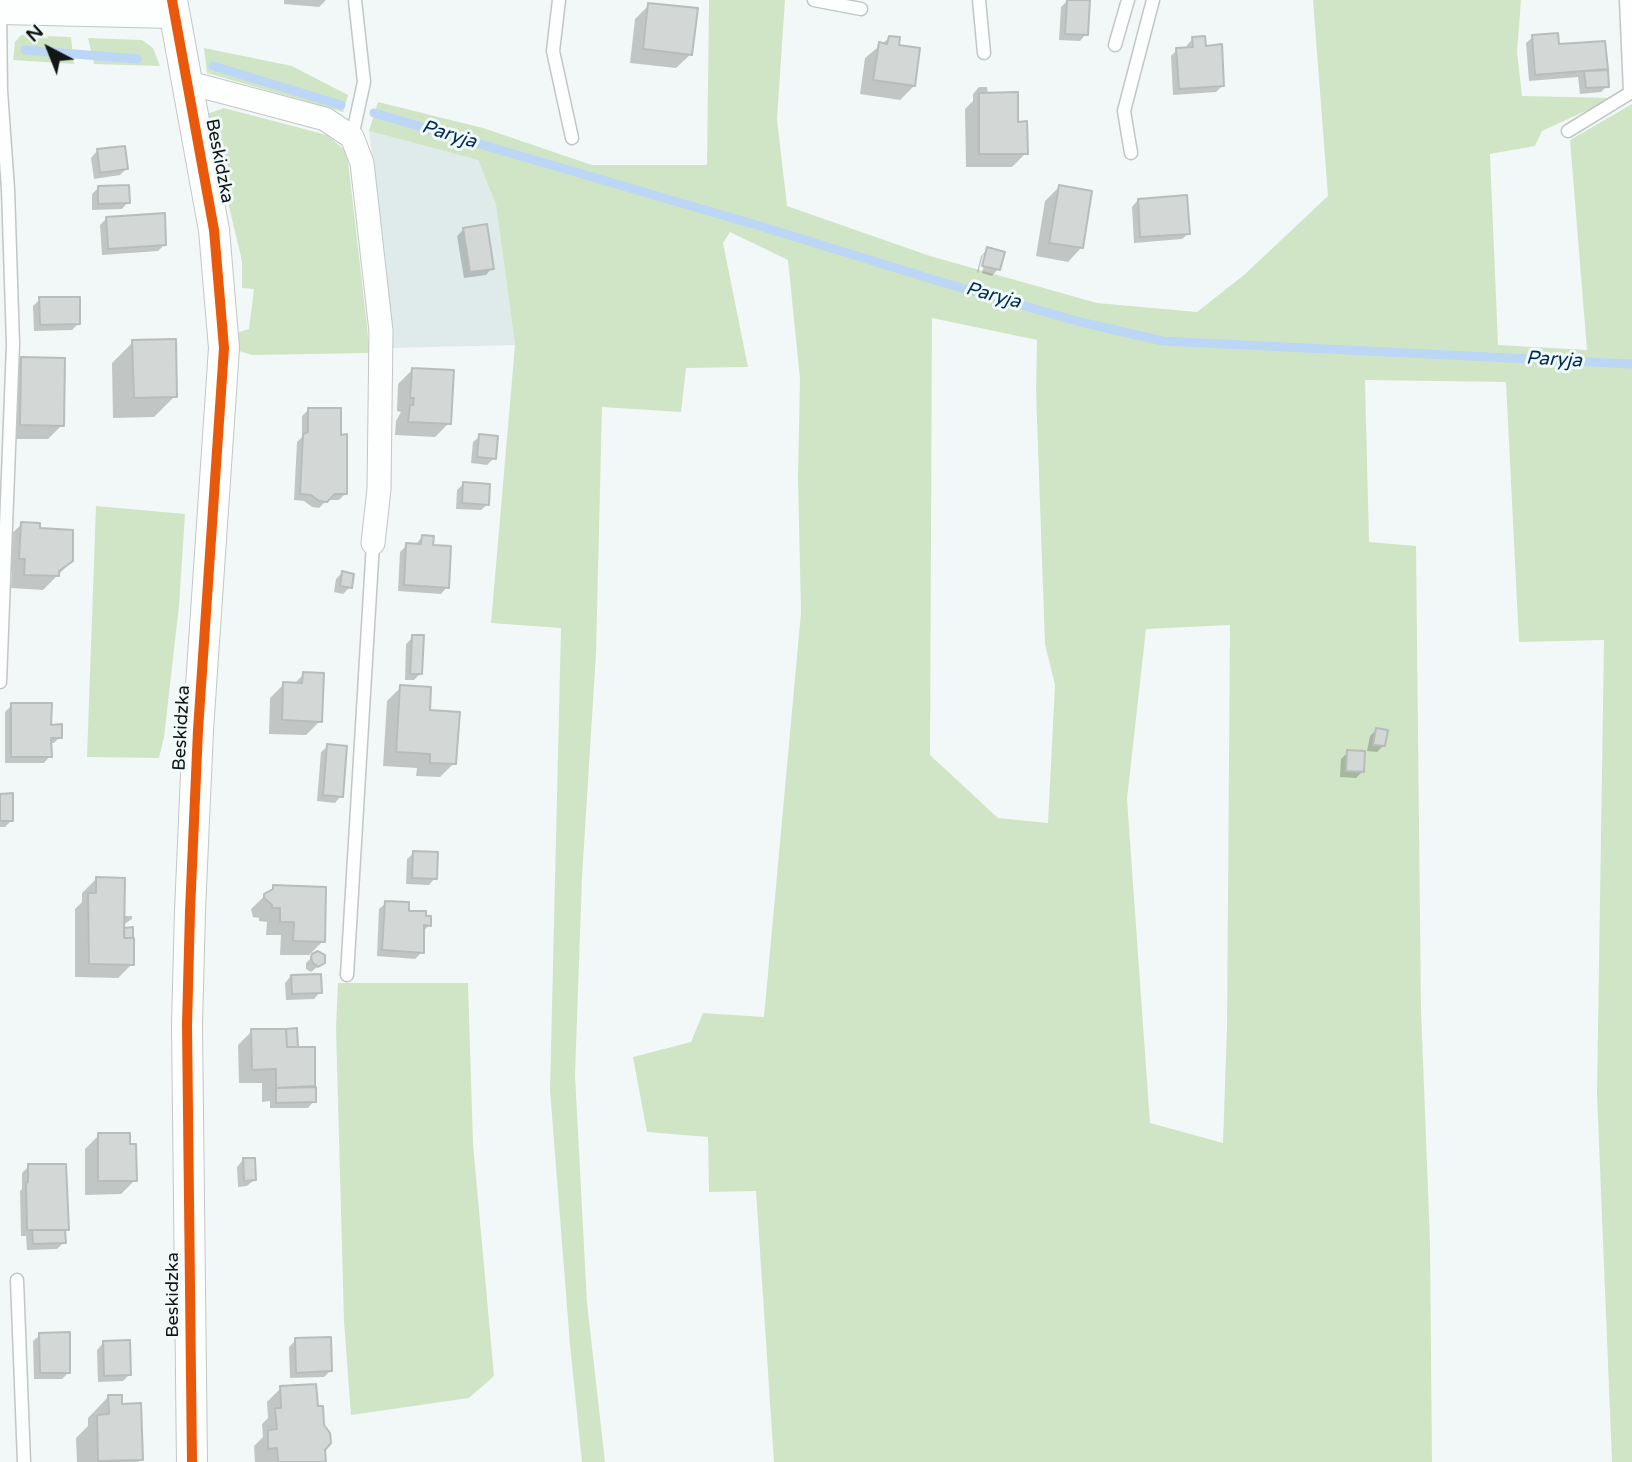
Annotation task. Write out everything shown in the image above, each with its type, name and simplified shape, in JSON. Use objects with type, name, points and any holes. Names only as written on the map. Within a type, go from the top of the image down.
[{"type":"street","points":[[0,9],[172,6]]},
{"type":"street","name":"Beskidzka","points":[[172,6],[214,230],[224,348],[198,730],[190,911],[187,1025],[192,1462]]},
{"type":"street","points":[[186,82],[325,119],[352,137],[362,163],[381,331],[379,489],[373,543]]},
{"type":"lane","points":[[352,137],[364,82],[355,0]]},
{"type":"lane","points":[[559,0],[553,51],[572,138]]},
{"type":"lane","points":[[814,0],[861,9]]},
{"type":"lane","points":[[979,0],[984,53]]},
{"type":"lane","points":[[1115,45],[1128,0]]},
{"type":"lane","points":[[1131,153],[1124,111],[1153,0]]},
{"type":"lane","points":[[1568,131],[1630,93],[1626,0]]},
{"type":"lane","points":[[0,9],[12,344],[0,682]]},
{"type":"lane","points":[[347,975],[373,543]]},
{"type":"lane","points":[[17,1280],[23,1462]]},
{"type":"shaded area","points":[[369,131],[478,160],[496,205],[515,345],[393,348],[385,255]]},
{"type":"green space","points":[[709,0],[785,0],[777,119],[787,206],[930,256],[1097,303],[1197,312],[1244,275],[1328,196],[1313,0],[1521,0],[1517,52],[1522,96],[1614,98],[1542,131],[1535,146],[1490,154],[1498,345],[1587,350],[1570,140],[1632,104],[1632,1462],[1612,1462],[1597,1094],[1604,640],[1519,642],[1506,382],[1365,380],[1369,542],[1416,546],[1421,1009],[1430,1242],[1432,1462],[774,1462],[756,1191],[709,1192],[708,1137],[647,1132],[633,1057],[691,1042],[703,1013],[764,1017],[801,613],[798,477],[800,379],[788,260],[730,232],[723,243],[748,367],[686,368],[681,412],[602,407],[596,653],[582,877],[575,1075],[587,1303],[605,1462],[582,1462],[550,1090],[561,628],[491,623],[515,345],[496,205],[478,160],[369,131],[378,102],[483,128],[592,165],[707,165]],"holes":[[[932,318],[1037,340],[1036,391],[1045,644],[1055,685],[1048,823],[998,818],[930,755]],[[1230,625],[1227,1027],[1223,1143],[1150,1123],[1127,799],[1146,629]]]},
{"type":"green space","points":[[21,35],[71,37],[74,64],[13,60],[15,42]]},
{"type":"green space","points":[[88,38],[142,40],[153,48],[160,66],[94,64]]},
{"type":"green space","points":[[204,48],[292,66],[348,95],[343,112],[207,73]]},
{"type":"green space","points":[[224,108],[327,135],[347,152],[370,353],[252,355],[239,351],[239,332],[249,329],[254,289],[242,288],[242,261],[207,114]]},
{"type":"green space","points":[[96,506],[185,514],[179,606],[164,737],[159,758],[87,757]]},
{"type":"green space","points":[[338,983],[468,983],[473,1144],[494,1376],[469,1398],[351,1415],[344,1322],[336,1028]]},
{"type":"building","points":[[1067,0],[1090,0],[1088,35],[1065,34]]},
{"type":"building","points":[[648,3],[698,8],[692,55],[643,49]]},
{"type":"building","points":[[1558,33],[1559,44],[1605,41],[1608,69],[1535,75],[1532,35]]},
{"type":"building","points":[[889,36],[900,37],[899,45],[920,48],[915,86],[873,80],[879,42],[887,44]]},
{"type":"building","points":[[1205,36],[1206,46],[1222,44],[1224,86],[1179,89],[1176,48],[1193,47],[1192,37]]},
{"type":"building","points":[[1608,70],[1609,87],[1586,88],[1584,71]]},
{"type":"building","points":[[1018,92],[1018,122],[1027,121],[1028,154],[979,154],[979,93]]},
{"type":"building","points":[[125,146],[128,169],[100,173],[97,149]]},
{"type":"building","points":[[129,185],[130,203],[98,204],[98,186]]},
{"type":"building","points":[[1059,185],[1092,191],[1083,248],[1049,243]]},
{"type":"building","points":[[1187,195],[1190,234],[1140,237],[1138,199]]},
{"type":"building","points":[[165,213],[166,245],[108,249],[106,217]]},
{"type":"building","points":[[487,224],[494,269],[470,272],[463,228]]},
{"type":"building","points":[[987,247],[1005,252],[1000,270],[982,266]]},
{"type":"building","points":[[39,297],[80,297],[80,324],[40,325]]},
{"type":"building","points":[[176,339],[177,397],[134,398],[132,340]]},
{"type":"building","points":[[21,357],[65,358],[64,426],[20,425]]},
{"type":"building","points":[[412,368],[454,370],[451,424],[408,422],[410,405],[413,405],[414,398],[410,398]]},
{"type":"building","points":[[308,408],[341,408],[341,435],[347,434],[347,494],[335,494],[327,502],[319,501],[311,495],[300,494],[303,434],[308,432]]},
{"type":"building","points":[[479,434],[498,436],[496,459],[477,457]]},
{"type":"building","points":[[463,482],[490,484],[489,505],[462,503]]},
{"type":"building","points":[[21,522],[40,523],[40,528],[73,530],[73,561],[59,571],[59,576],[24,575],[25,559],[19,559]]},
{"type":"building","points":[[422,535],[434,536],[433,545],[451,546],[449,588],[404,585],[406,543],[421,544]]},
{"type":"building","points":[[342,571],[354,574],[352,588],[340,586]]},
{"type":"building","points":[[412,635],[424,635],[422,674],[410,674]]},
{"type":"building","points":[[303,672],[324,673],[322,722],[282,720],[283,682],[302,683]]},
{"type":"building","points":[[400,685],[431,687],[430,710],[460,712],[456,764],[430,763],[430,754],[396,752]]},
{"type":"building","points":[[11,703],[52,703],[51,725],[62,724],[62,738],[51,738],[52,757],[11,757]]},
{"type":"building","points":[[1376,728],[1388,730],[1385,746],[1373,745]]},
{"type":"building","points":[[327,744],[347,746],[343,797],[323,795]]},
{"type":"building","points":[[1347,750],[1365,751],[1364,772],[1346,771]]},
{"type":"building","points":[[13,793],[13,821],[0,821],[0,794]]},
{"type":"building","points":[[413,851],[438,852],[437,879],[412,878]]},
{"type":"building","points":[[96,877],[125,878],[124,938],[134,938],[134,965],[89,964],[88,893],[96,893]]},
{"type":"building","points":[[273,885],[326,887],[325,942],[293,941],[294,922],[280,922],[280,908],[272,908],[264,898],[264,894],[273,889]]},
{"type":"building","points":[[385,901],[409,902],[409,911],[426,911],[426,916],[431,916],[431,926],[424,925],[424,953],[382,950]]},
{"type":"building","points":[[133,927],[133,938],[124,938],[124,928]]},
{"type":"building","points":[[318,951],[325,955],[325,963],[318,967],[311,957]]},
{"type":"building","points":[[321,974],[322,993],[292,994],[291,975]]},
{"type":"building","points":[[297,1028],[298,1047],[287,1047],[286,1029]]},
{"type":"building","points":[[251,1029],[286,1029],[287,1047],[315,1047],[315,1086],[276,1088],[276,1069],[252,1070]]},
{"type":"building","points":[[316,1087],[316,1102],[276,1103],[276,1088]]},
{"type":"building","points":[[98,1133],[130,1133],[130,1144],[136,1144],[137,1181],[98,1181]]},
{"type":"building","points":[[243,1158],[255,1158],[256,1180],[244,1181]]},
{"type":"building","points":[[28,1164],[66,1164],[69,1230],[27,1230]]},
{"type":"building","points":[[32,1230],[65,1230],[66,1243],[33,1244]]},
{"type":"building","points":[[70,1332],[70,1373],[40,1373],[39,1333]]},
{"type":"building","points":[[331,1337],[332,1371],[296,1373],[295,1338]]},
{"type":"building","points":[[130,1340],[131,1375],[104,1376],[103,1341]]},
{"type":"building","points":[[316,1384],[318,1406],[323,1406],[324,1425],[330,1433],[331,1443],[325,1450],[326,1462],[278,1462],[277,1448],[268,1449],[268,1430],[277,1429],[275,1408],[281,1408],[280,1386]]},
{"type":"building","points":[[108,1395],[122,1395],[122,1404],[141,1403],[143,1460],[98,1461],[97,1415],[109,1414]]},
{"type":"waterway","name":"Paryja","points":[[25,50],[137,59]]},
{"type":"waterway","name":"Paryja","points":[[213,66],[341,105]]},
{"type":"waterway","name":"Paryja","points":[[374,113],[938,281],[1080,322],[1163,341],[1632,364]]},
{"type":"cycle path","points":[[172,0],[214,230],[224,348],[198,730],[190,911],[187,1025],[192,1462]]}]
